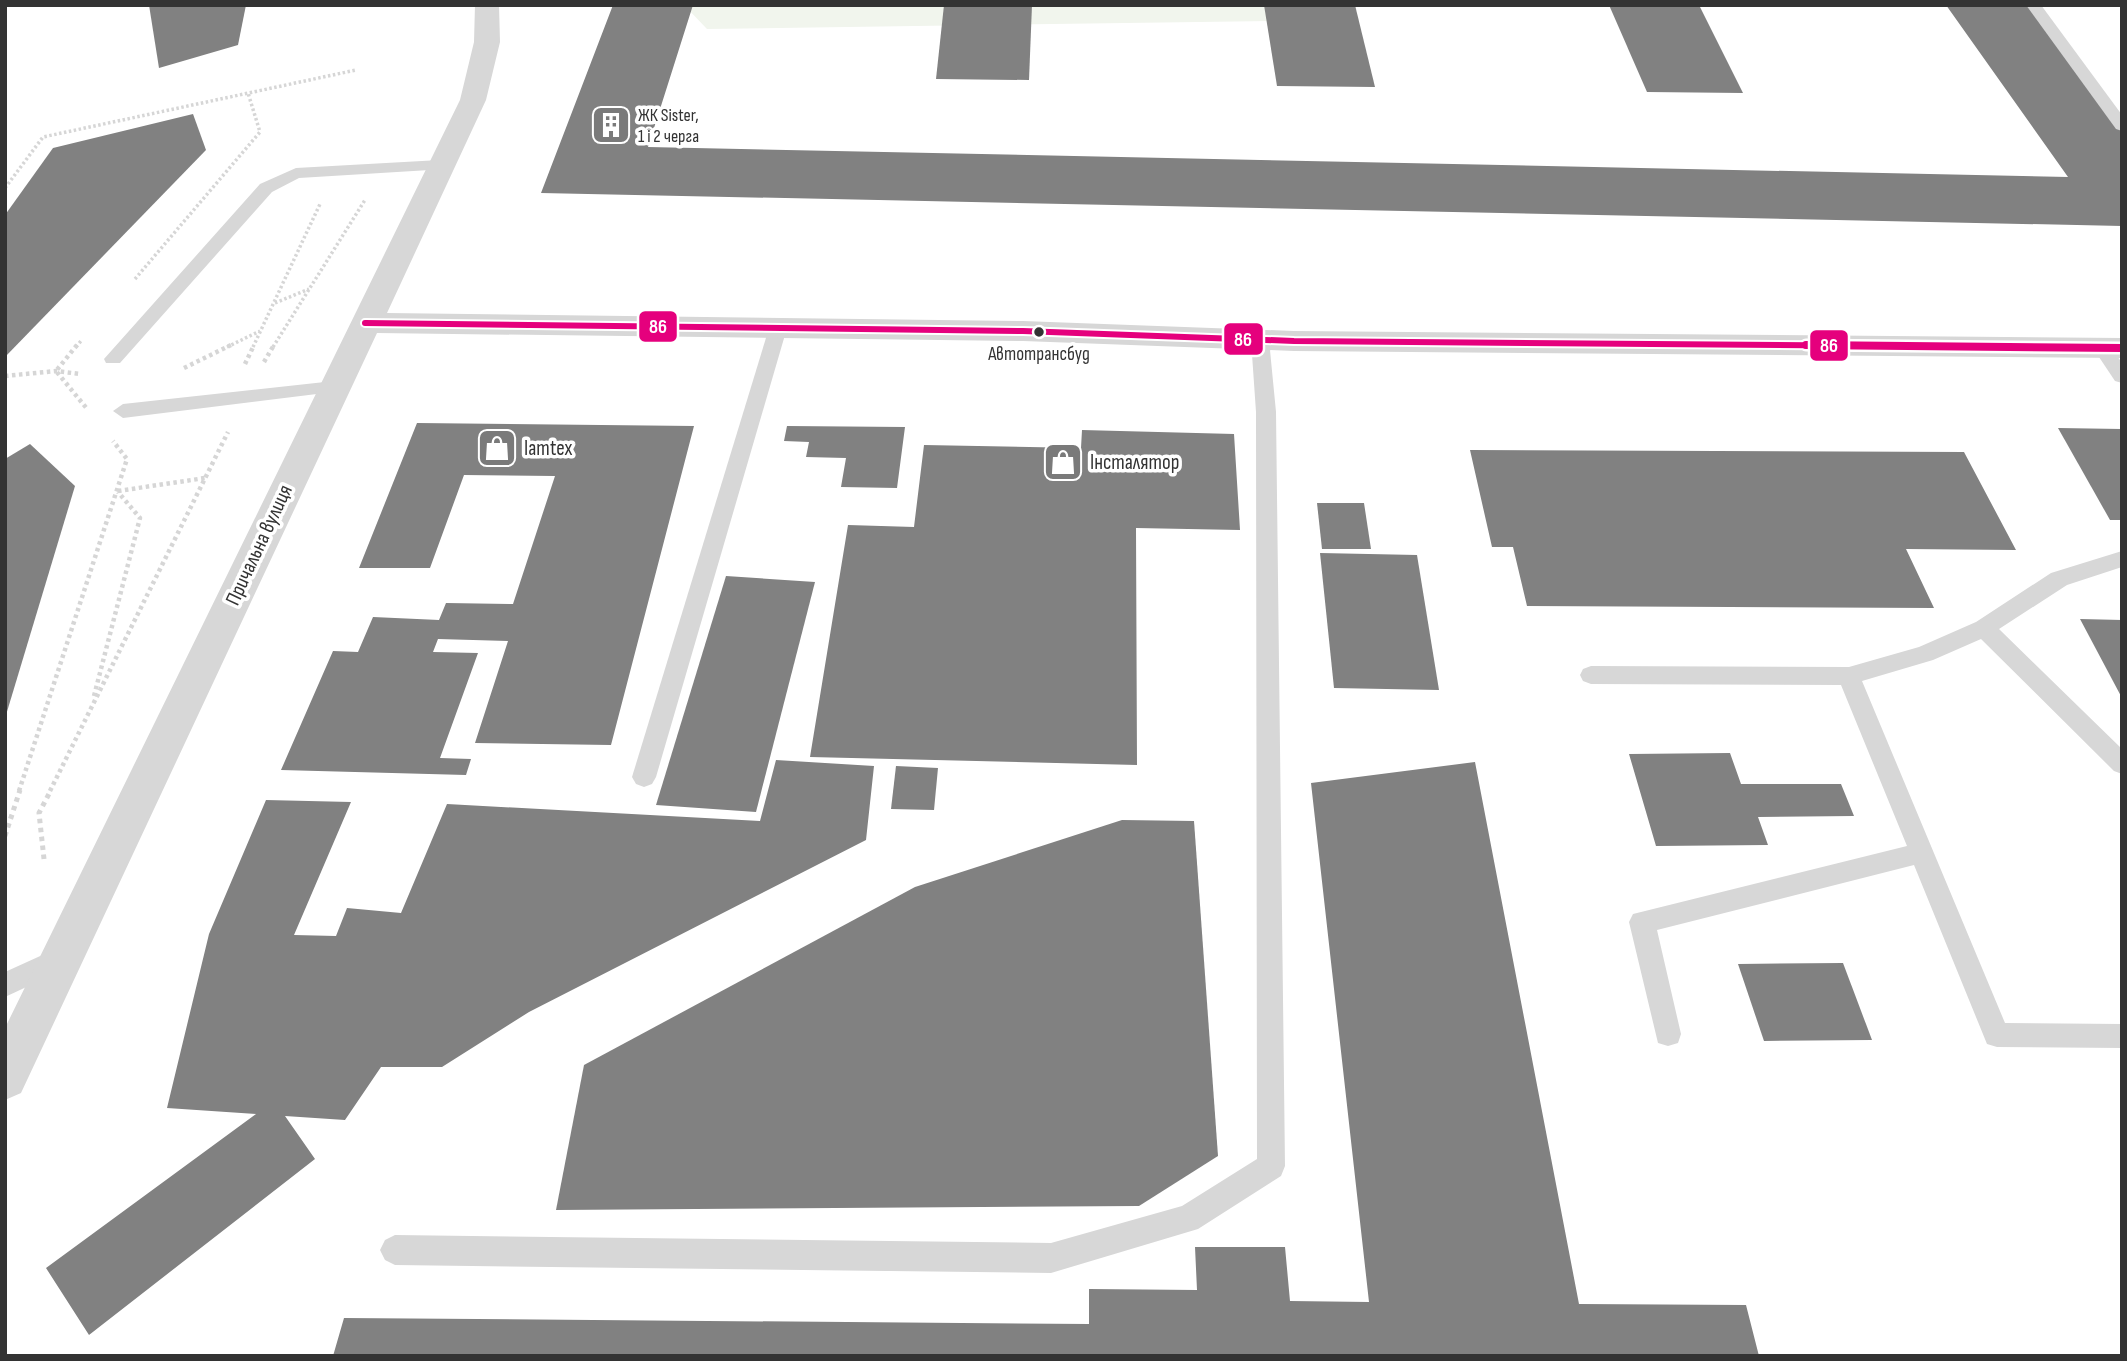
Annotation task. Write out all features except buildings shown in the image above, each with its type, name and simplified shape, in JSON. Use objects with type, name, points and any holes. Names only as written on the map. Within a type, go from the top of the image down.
[{"type":"street","name":"Причальна вулиця","points":[[5,1077],[473,100],[487,41],[487,5]]},
{"type":"street","points":[[365,323],[1023,331],[1260,340],[2112,348]]},
{"type":"lane","points":[[2033,5],[2122,126]]},
{"type":"lane","points":[[113,359],[266,188],[296,173],[440,165]]},
{"type":"lane","points":[[644,777],[778,328]]},
{"type":"lane","points":[[395,1250],[1051,1258],[1188,1219],[1271,1166],[1267,421],[1260,340]]},
{"type":"lane","points":[[2112,348],[2122,377]]},
{"type":"lane","points":[[123,411],[334,387]]},
{"type":"lane","points":[[1591,676],[1849,676],[1925,654],[1984,628],[2059,579],[2122,559]]},
{"type":"lane","points":[[1984,628],[2122,764]]},
{"type":"lane","points":[[1849,676],[1997,1035],[2122,1035]]},
{"type":"lane","points":[[1668,1034],[1642,922],[1923,852]]},
{"type":"lane","points":[[5,985],[62,958]]},
{"type":"path","points":[[5,188],[43,137],[356,70]]},
{"type":"path","points":[[127,288],[260,132],[248,93]]},
{"type":"path","points":[[44,859],[39,813],[245,397],[371,191]]},
{"type":"path","points":[[244,366],[325,194]]},
{"type":"path","points":[[274,303],[310,288]]},
{"type":"path","points":[[173,373],[260,331]]},
{"type":"path","points":[[83,340],[56,371],[96,420]]},
{"type":"path","points":[[5,836],[127,459],[111,440]]},
{"type":"path","points":[[117,491],[205,478]]},
{"type":"path","points":[[92,708],[140,518],[117,491]]},
{"type":"shaded area","points":[[684,5],[1327,5],[1336,20],[707,29]]},
{"type":"transit line","name":"86","points":[[365,323],[1023,331],[1294,341],[2122,348]]},
{"type":"place","name":"ЖК Sister, 1 і 2 черга","points":[[611,125]]},
{"type":"place","name":"Автотрансбуд","points":[[1039,332]]},
{"type":"place","name":"Iamtex","points":[[497,448]]},
{"type":"place","name":"Інсталятор","points":[[1063,462]]}]
